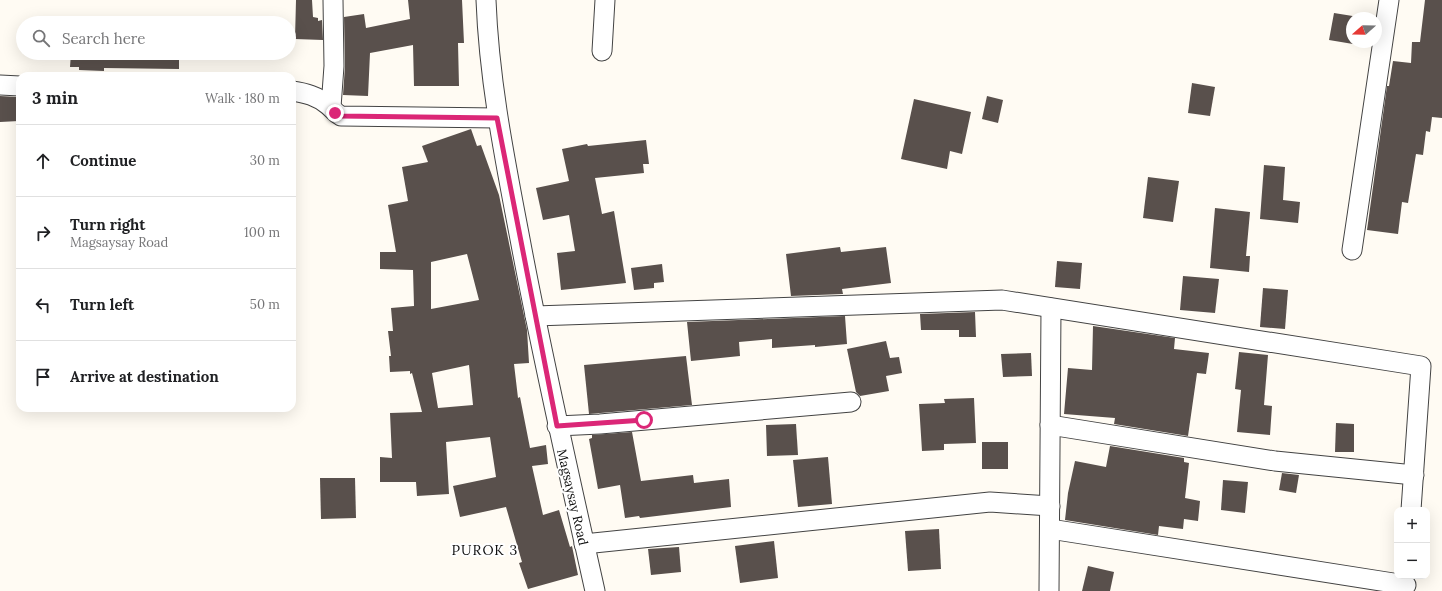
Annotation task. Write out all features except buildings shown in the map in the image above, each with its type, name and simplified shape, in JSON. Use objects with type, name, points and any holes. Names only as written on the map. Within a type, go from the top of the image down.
[{"type":"street","points":[[331,107],[334,66],[333,0]]},
{"type":"street","name":"Magsaysay Road","points":[[486,0],[487,36],[497,118],[557,426],[595,591]]},
{"type":"street","points":[[602,51],[605,0]]},
{"type":"street","points":[[1352,250],[1389,0]]},
{"type":"street","points":[[0,85],[16,86]]},
{"type":"street","points":[[296,92],[310,94],[331,107],[335,113],[340,116],[497,118]]},
{"type":"street","points":[[535,316],[1002,300],[1421,366],[1412,507]]},
{"type":"street","points":[[1049,591],[1051,308]]},
{"type":"street","points":[[557,426],[600,424],[851,402]]},
{"type":"street","points":[[1050,425],[1275,461],[1414,475]]},
{"type":"street","points":[[584,544],[990,502],[1050,506]]},
{"type":"street","points":[[1050,529],[1406,584]]},
{"type":"district","name":"PUROK 3","points":[[485,550]]},
{"type":"route","points":[[335,113],[340,116],[497,118],[557,426],[644,420]]}]
